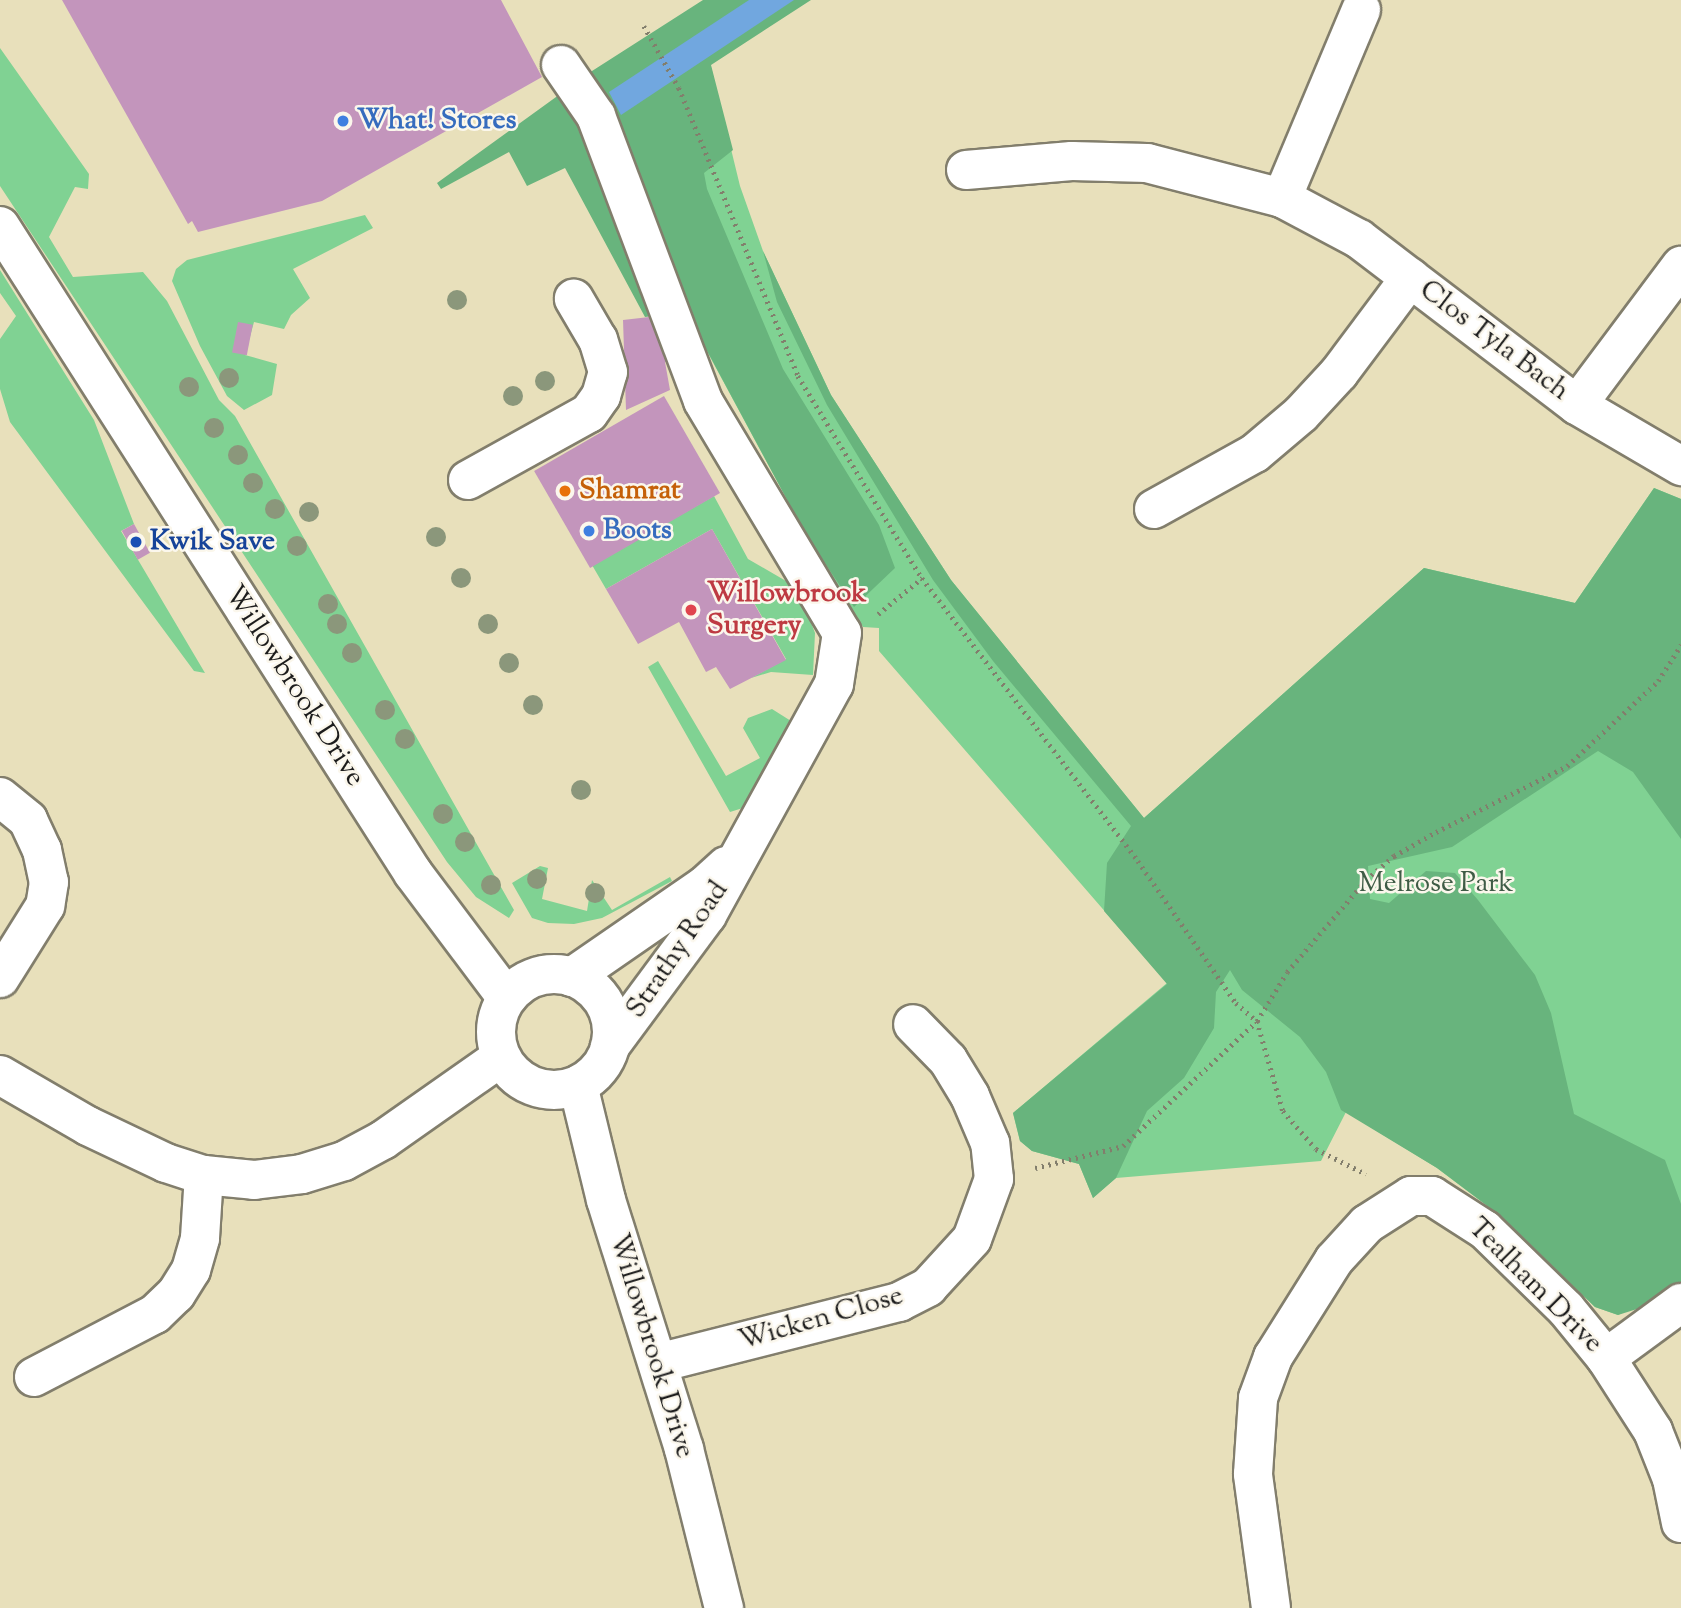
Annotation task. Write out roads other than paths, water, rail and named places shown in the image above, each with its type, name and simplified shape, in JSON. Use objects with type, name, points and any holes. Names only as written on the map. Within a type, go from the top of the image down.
[{"type":"street","points":[[1282,198],[1361,10]]},
{"type":"street","name":"Strathy Road","points":[[561,65],[597,116],[703,401],[842,633],[834,684],[707,915],[611,1046]]},
{"type":"street","name":"Clos Tyla Bach","points":[[966,170],[1072,161],[1147,163],[1282,198],[1359,239],[1577,405],[1681,466]]},
{"type":"street","name":"Willowbrook Drive","points":[[0,226],[413,873],[507,998]]},
{"type":"street","name":"Clos Tyla Bach","points":[[1577,405],[1681,266]]},
{"type":"street","name":"Clos Tyla Bach","points":[[1154,509],[1255,453],[1301,414],[1339,373],[1410,278]]},
{"type":"street","points":[[468,480],[589,413],[601,396],[608,372],[598,340],[574,299]]},
{"type":"street","points":[[0,797],[28,820],[42,850],[49,882],[45,906],[0,978]]},
{"type":"street","name":"Strathy Road","points":[[572,977],[704,886],[743,850]]},
{"type":"street","points":[[536,977],[572,977],[588,984],[609,1012],[611,1046],[598,1069],[578,1085],[544,1090],[527,1084],[501,1057],[496,1028],[507,998],[536,977]]},
{"type":"street","name":"Wicken Close","points":[[658,1363],[899,1302],[928,1287],[972,1239],[994,1179],[990,1143],[970,1096],[948,1060],[913,1024]]},
{"type":"street","points":[[0,1075],[118,1141],[204,1175],[254,1180],[302,1174],[344,1161],[383,1140],[501,1057]]},
{"type":"street","name":"Willowbrook Drive","points":[[578,1085],[606,1199],[658,1363],[724,1608]]},
{"type":"street","points":[[34,1377],[155,1314],[176,1294],[191,1270],[200,1238],[204,1175]]},
{"type":"street","name":"Tealham Drive","points":[[1271,1608],[1253,1474],[1253,1434],[1262,1387],[1273,1357],[1334,1260],[1367,1224],[1411,1196],[1432,1196],[1485,1230],[1566,1310],[1606,1358],[1653,1431],[1672,1479],[1681,1523]]},
{"type":"street","points":[[1606,1358],[1681,1303]]},
{"type":"water","points":[[749,0],[794,0],[621,115],[609,92]]},
{"type":"place","name":"What! Stores","points":[[343,121]]},
{"type":"place","name":"Shamrat","points":[[565,491]]},
{"type":"place","name":"Boots","points":[[589,531]]},
{"type":"place","name":"Kwik Save","points":[[136,542]]},
{"type":"place","name":"Willowbrook Surgery","points":[[691,610]]},
{"type":"park label","name":"Melrose Park","points":[[1436,884]]}]
